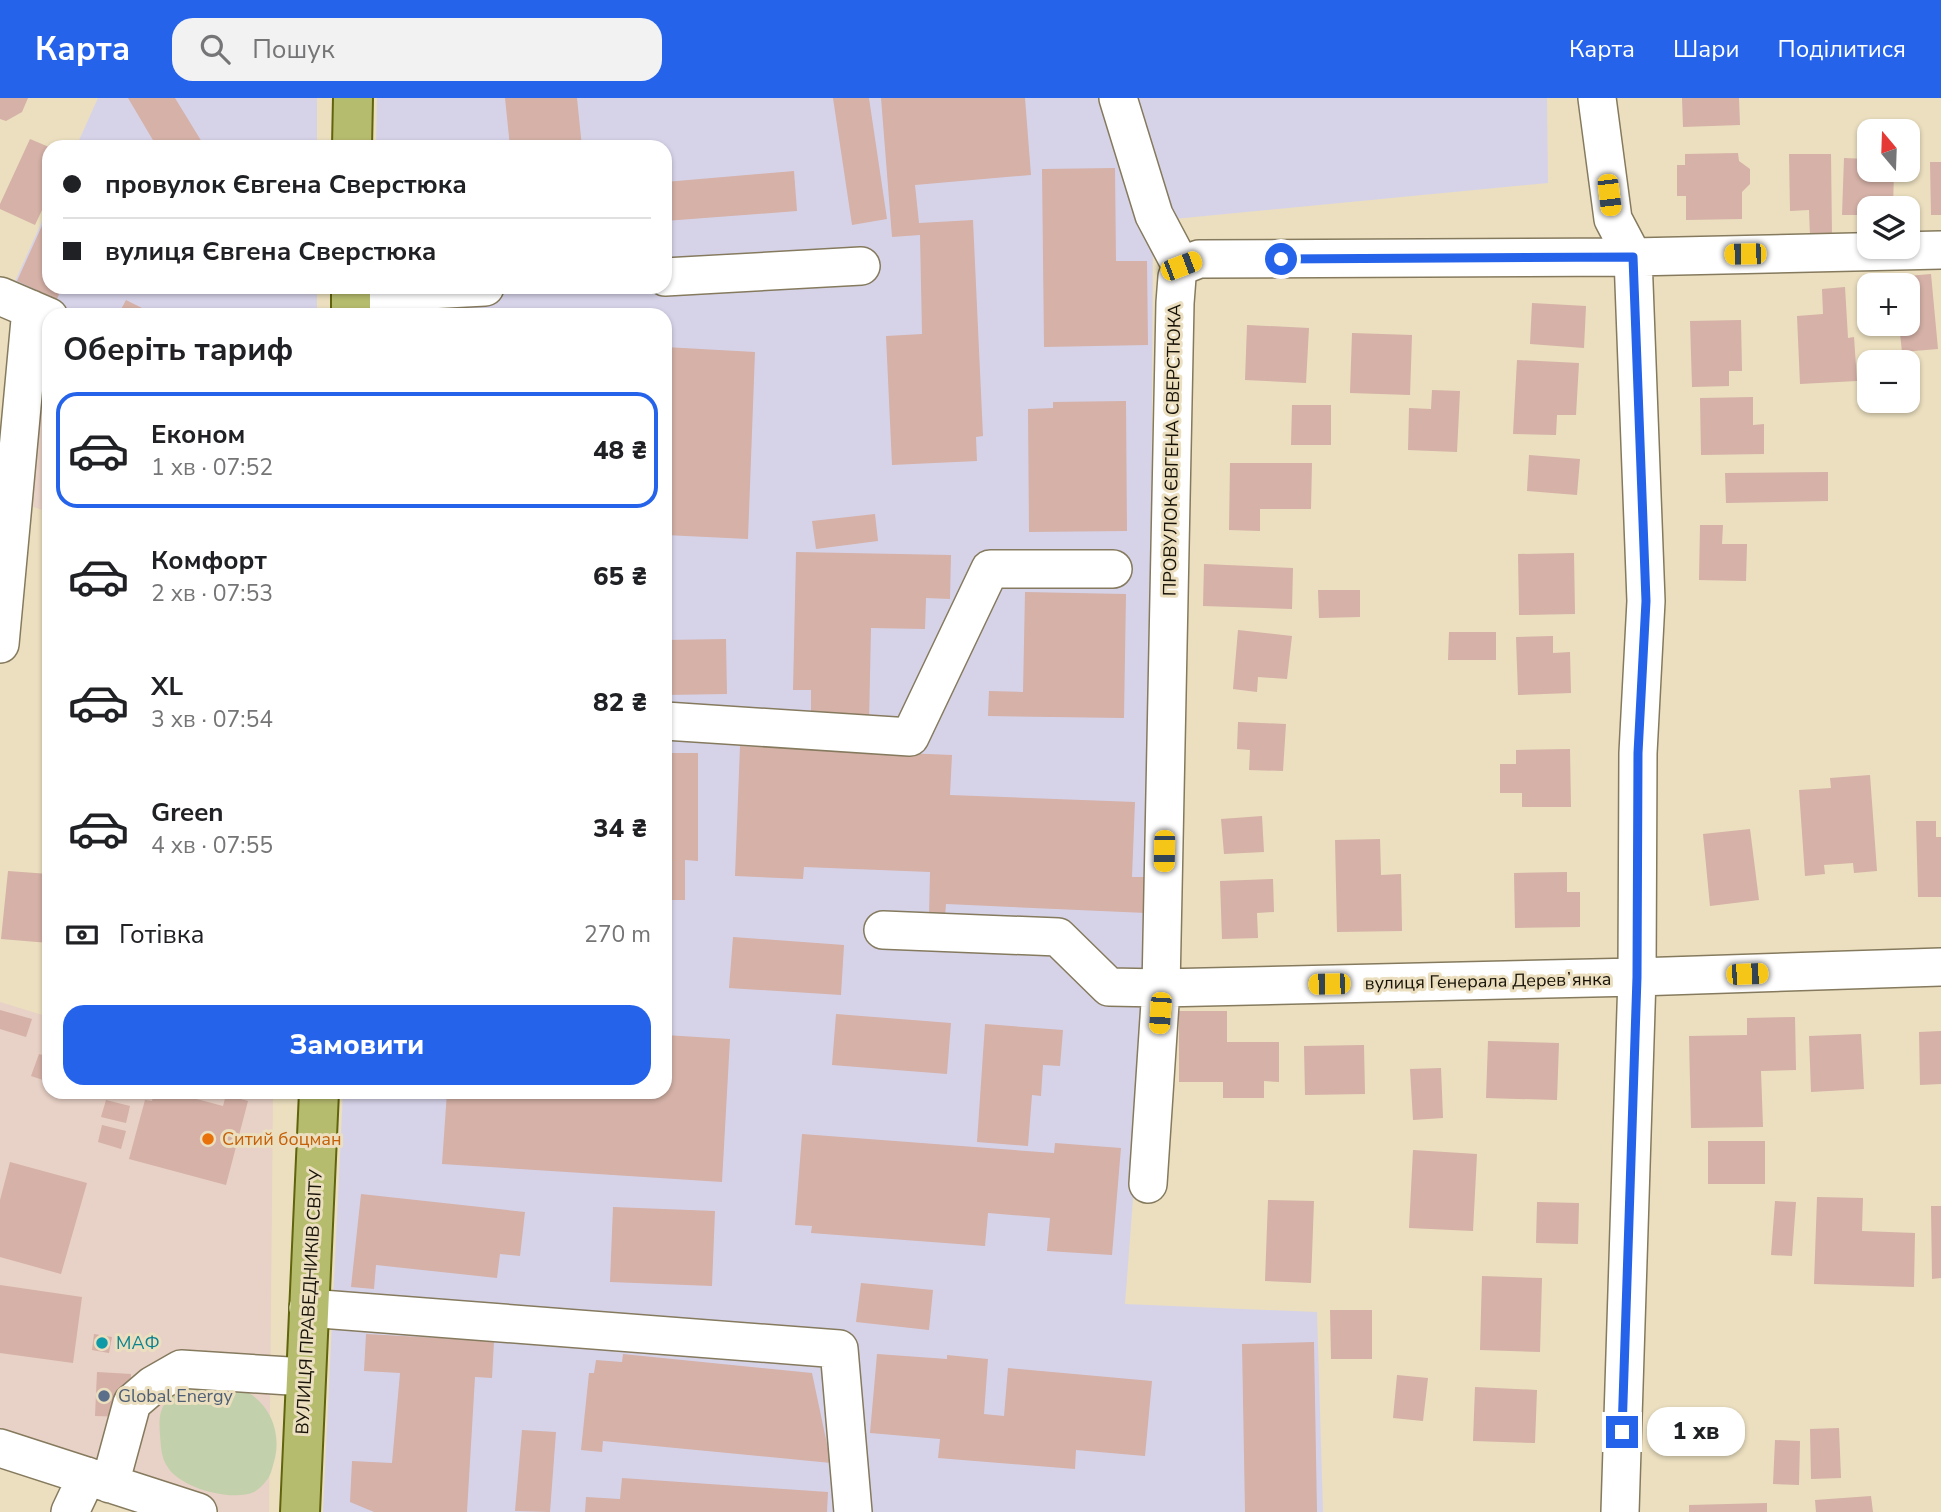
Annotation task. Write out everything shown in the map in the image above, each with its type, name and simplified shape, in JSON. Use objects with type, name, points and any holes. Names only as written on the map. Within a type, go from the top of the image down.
[{"type":"main road","points":[[352,140],[353,98]]},
{"type":"main road","name":"ВУЛИЦЯ ПРАВЕДНИКІВ СВІТУ","points":[[300,1512],[319,1099]]},
{"type":"street","points":[[1118,98],[1154,215],[1181,266],[1199,259],[1633,257],[1941,250]]},
{"type":"street","points":[[1597,98],[1613,219],[1633,257],[1646,601],[1638,753],[1637,977],[1620,1512]]},
{"type":"street","points":[[672,277],[860,266]]},
{"type":"street","name":"ПРОВУЛОК ЄВГЕНА СВЕРСТЮКА","points":[[1148,1185],[1161,988],[1175,303],[1177,277],[1181,266]]},
{"type":"street","points":[[351,299],[407,294]]},
{"type":"street","points":[[0,644],[27,307]]},
{"type":"street","points":[[672,721],[910,737],[990,569],[1113,569]]},
{"type":"street","name":"вулиця Генерала Деревʼянка","points":[[883,930],[1058,937],[1109,987],[1637,977],[1941,967]]},
{"type":"street","points":[[308,1308],[839,1349],[853,1512]]},
{"type":"street","points":[[70,1512],[98,1480],[132,1403],[153,1385],[181,1369],[305,1377]]},
{"type":"street","points":[[0,1448],[198,1512]]},
{"type":"shaded area","points":[[98,98],[317,98],[317,140],[79,140]]},
{"type":"shaded area","points":[[377,98],[1547,98],[1548,183],[1153,221],[1149,989],[1125,1304],[1317,1312],[1323,1512],[323,1512],[343,1099],[672,1099],[672,308],[375,308],[375,294],[672,294],[672,140],[376,140]]},
{"type":"shaded area","points":[[42,222],[42,294],[317,294],[317,308],[59,308],[12,288]]},
{"type":"shaded area","points":[[42,371],[42,510],[21,503]]},
{"type":"shaded area","points":[[0,1002],[42,1015],[42,1099],[273,1099],[269,1512],[220,1512],[0,1442]]},
{"type":"green space","points":[[219,1385],[238,1388],[258,1399],[265,1408],[274,1428],[276,1450],[269,1477],[256,1491],[233,1495],[207,1491],[183,1481],[167,1466],[161,1447],[161,1412],[166,1402],[184,1387]]},
{"type":"building","points":[[0,98],[28,98],[22,112],[6,121],[0,119]]},
{"type":"building","points":[[128,98],[175,98],[201,140],[153,140]]},
{"type":"building","points":[[505,98],[577,98],[581,140],[509,140]]},
{"type":"building","points":[[833,98],[869,98],[887,219],[852,225]]},
{"type":"building","points":[[881,98],[1025,98],[1031,175],[915,185],[919,223],[973,220],[983,436],[976,437],[977,461],[892,465],[886,336],[922,334],[920,235],[892,237]]},
{"type":"building","points":[[1682,98],[1739,98],[1740,125],[1683,127]]},
{"type":"building","points":[[30,139],[42,144],[42,210],[35,225],[0,209]]},
{"type":"building","points":[[1738,153],[1739,161],[1750,169],[1750,184],[1742,192],[1742,219],[1686,220],[1686,196],[1677,196],[1677,165],[1685,165],[1685,154]]},
{"type":"building","points":[[1789,154],[1831,154],[1832,236],[1810,236],[1809,210],[1790,211]]},
{"type":"building","points":[[1844,158],[1857,159],[1857,182],[1894,182],[1893,196],[1857,196],[1857,215],[1842,215]]},
{"type":"building","points":[[1930,162],[1941,162],[1941,215],[1931,215]]},
{"type":"building","points":[[1115,168],[1116,261],[1147,261],[1148,345],[1044,347],[1042,169]]},
{"type":"building","points":[[794,171],[797,211],[672,220],[672,181]]},
{"type":"building","points":[[42,226],[42,292],[17,281]]},
{"type":"building","points":[[1931,274],[1938,349],[1902,350],[1900,336],[1920,336],[1920,275]]},
{"type":"building","points":[[1845,287],[1848,338],[1854,337],[1857,381],[1800,384],[1797,316],[1823,314],[1822,289]]},
{"type":"building","points":[[46,294],[59,294],[57,299]]},
{"type":"building","points":[[126,300],[142,308],[122,308]]},
{"type":"building","points":[[1532,303],[1586,306],[1584,348],[1530,344]]},
{"type":"building","points":[[1741,320],[1742,371],[1729,371],[1729,386],[1692,387],[1690,321]]},
{"type":"building","points":[[1247,325],[1309,328],[1306,383],[1245,380]]},
{"type":"building","points":[[1352,333],[1412,335],[1410,395],[1350,393]]},
{"type":"building","points":[[672,347],[755,352],[748,539],[672,535]]},
{"type":"building","points":[[1517,360],[1579,363],[1576,415],[1557,415],[1556,435],[1513,434]]},
{"type":"building","points":[[1432,390],[1460,391],[1457,452],[1408,450],[1409,408],[1431,409]]},
{"type":"building","points":[[1753,397],[1753,425],[1764,424],[1764,454],[1701,455],[1700,398]]},
{"type":"building","points":[[1126,401],[1127,531],[1029,532],[1028,409],[1053,408],[1053,402]]},
{"type":"building","points":[[1292,405],[1331,405],[1331,445],[1291,445]]},
{"type":"building","points":[[1529,455],[1580,459],[1577,495],[1527,491]]},
{"type":"building","points":[[1230,463],[1312,463],[1311,509],[1260,509],[1260,531],[1229,530]]},
{"type":"building","points":[[1828,472],[1828,501],[1726,503],[1725,473]]},
{"type":"building","points":[[875,514],[878,541],[816,549],[812,521]]},
{"type":"building","points":[[1700,525],[1723,525],[1722,544],[1747,544],[1746,581],[1699,580]]},
{"type":"building","points":[[796,552],[951,555],[950,599],[926,598],[925,629],[871,628],[869,724],[811,723],[811,690],[793,690]]},
{"type":"building","points":[[1574,553],[1575,614],[1519,615],[1518,554]]},
{"type":"building","points":[[1204,564],[1293,568],[1292,609],[1203,606]]},
{"type":"building","points":[[1318,590],[1360,590],[1360,617],[1319,618]]},
{"type":"building","points":[[1025,592],[1126,594],[1124,718],[988,716],[989,691],[1023,692]]},
{"type":"building","points":[[1238,630],[1292,636],[1287,679],[1258,677],[1257,692],[1233,689]]},
{"type":"building","points":[[1449,632],[1496,632],[1496,660],[1448,660]]},
{"type":"building","points":[[1553,636],[1553,653],[1570,652],[1571,693],[1518,695],[1516,637]]},
{"type":"building","points":[[726,639],[727,694],[672,695],[672,640]]},
{"type":"building","points":[[1238,722],[1286,724],[1283,771],[1249,770],[1250,750],[1237,749]]},
{"type":"building","points":[[740,746],[952,755],[950,795],[1135,802],[1132,877],[1147,877],[1146,913],[946,904],[945,917],[929,916],[930,872],[804,867],[803,879],[735,876]]},
{"type":"building","points":[[1570,749],[1571,807],[1522,807],[1522,793],[1500,793],[1500,764],[1516,764],[1516,750]]},
{"type":"building","points":[[672,753],[698,753],[698,861],[685,860],[685,900],[672,900]]},
{"type":"building","points":[[1870,775],[1877,871],[1854,873],[1853,863],[1824,865],[1825,874],[1805,876],[1799,790],[1831,788],[1830,778]]},
{"type":"building","points":[[1262,816],[1264,852],[1224,854],[1221,819]]},
{"type":"building","points":[[1916,821],[1936,821],[1936,837],[1941,837],[1941,897],[1918,897]]},
{"type":"building","points":[[1750,829],[1759,900],[1710,906],[1703,834]]},
{"type":"building","points":[[1380,839],[1381,875],[1401,874],[1402,931],[1337,932],[1335,840]]},
{"type":"building","points":[[8,871],[42,873],[42,942],[1,939]]},
{"type":"building","points":[[1567,872],[1567,892],[1580,892],[1580,927],[1515,928],[1514,873]]},
{"type":"building","points":[[1273,879],[1274,912],[1257,913],[1258,938],[1222,939],[1220,881]]},
{"type":"building","points":[[733,937],[844,945],[841,995],[729,988]]},
{"type":"building","points":[[0,1010],[32,1019],[26,1037],[0,1029]]},
{"type":"building","points":[[1179,1011],[1227,1011],[1227,1042],[1279,1042],[1279,1082],[1264,1081],[1264,1098],[1223,1098],[1223,1082],[1179,1082]]},
{"type":"building","points":[[836,1014],[951,1023],[947,1074],[832,1065]]},
{"type":"building","points":[[1795,1017],[1796,1070],[1761,1071],[1763,1127],[1691,1128],[1689,1036],[1747,1035],[1747,1018]]},
{"type":"building","points":[[985,1024],[1063,1030],[1060,1066],[1043,1065],[1041,1096],[1032,1095],[1028,1146],[977,1142]]},
{"type":"building","points":[[1941,1031],[1941,1084],[1920,1085],[1919,1032]]},
{"type":"building","points":[[1861,1034],[1864,1089],[1811,1092],[1809,1036]]},
{"type":"building","points":[[672,1035],[730,1039],[722,1182],[442,1164],[447,1099],[672,1099]]},
{"type":"building","points":[[1488,1041],[1559,1043],[1557,1100],[1486,1098]]},
{"type":"building","points":[[1364,1045],[1365,1094],[1305,1095],[1304,1046]]},
{"type":"building","points":[[39,1054],[42,1055],[42,1080],[31,1076]]},
{"type":"building","points":[[1441,1068],[1443,1118],[1413,1120],[1410,1069]]},
{"type":"building","points":[[196,1099],[223,1106],[225,1099],[248,1101],[226,1185],[129,1159],[145,1100]]},
{"type":"building","points":[[106,1100],[130,1106],[126,1123],[101,1117]]},
{"type":"building","points":[[102,1125],[126,1131],[121,1149],[98,1142]]},
{"type":"building","points":[[802,1134],[1054,1153],[1055,1143],[1121,1148],[1112,1255],[1047,1251],[1050,1218],[988,1213],[985,1246],[811,1233],[812,1226],[795,1225]]},
{"type":"building","points":[[1708,1141],[1765,1141],[1765,1184],[1708,1184]]},
{"type":"building","points":[[1413,1150],[1477,1154],[1473,1231],[1409,1228]]},
{"type":"building","points":[[10,1162],[87,1183],[61,1274],[0,1257],[0,1200]]},
{"type":"building","points":[[361,1194],[525,1212],[520,1256],[500,1254],[497,1278],[376,1265],[374,1289],[351,1287]]},
{"type":"building","points":[[1817,1197],[1863,1198],[1862,1231],[1915,1233],[1914,1287],[1814,1284]]},
{"type":"building","points":[[1268,1200],[1314,1201],[1311,1283],[1265,1281]]},
{"type":"building","points":[[1775,1201],[1796,1202],[1792,1256],[1771,1255]]},
{"type":"building","points":[[1537,1202],[1579,1203],[1578,1244],[1536,1243]]},
{"type":"building","points":[[1931,1206],[1941,1206],[1941,1278],[1932,1279]]},
{"type":"building","points":[[613,1207],[715,1211],[712,1286],[610,1282]]},
{"type":"building","points":[[1482,1276],[1542,1278],[1540,1352],[1480,1350]]},
{"type":"building","points":[[861,1283],[933,1290],[929,1330],[856,1322]]},
{"type":"building","points":[[0,1285],[82,1297],[73,1363],[0,1353]]},
{"type":"building","points":[[1330,1310],[1372,1310],[1372,1359],[1331,1359]]},
{"type":"building","name":"МАФ","points":[[94,1334],[112,1337],[109,1353],[92,1350]]},
{"type":"building","points":[[366,1334],[494,1341],[492,1378],[475,1377],[467,1512],[374,1512],[350,1502],[352,1461],[392,1463],[400,1373],[364,1371]]},
{"type":"building","points":[[1314,1342],[1317,1512],[1245,1512],[1242,1344]]},
{"type":"building","points":[[623,1354],[812,1373],[831,1463],[603,1441],[602,1452],[581,1450],[589,1373],[594,1373],[596,1360],[622,1362]]},
{"type":"building","points":[[877,1354],[947,1359],[947,1355],[988,1359],[984,1414],[1004,1416],[1008,1368],[1152,1381],[1145,1456],[1076,1450],[1075,1469],[938,1458],[940,1439],[870,1433]]},
{"type":"building","points":[[97,1372],[131,1374],[129,1417],[95,1416]]},
{"type":"building","points":[[1397,1375],[1428,1378],[1423,1421],[1393,1418]]},
{"type":"building","points":[[1475,1387],[1537,1390],[1535,1443],[1473,1441]]},
{"type":"building","points":[[1839,1428],[1841,1478],[1811,1479],[1810,1429]]},
{"type":"building","points":[[522,1430],[556,1432],[550,1512],[515,1511]]},
{"type":"building","points":[[1775,1440],[1800,1441],[1799,1485],[1773,1484]]},
{"type":"building","points":[[622,1478],[828,1492],[827,1512],[585,1512],[586,1497],[620,1499]]},
{"type":"building","points":[[1871,1496],[1873,1512],[1816,1512],[1815,1500]]},
{"type":"building","points":[[1767,1503],[1767,1512],[1689,1512],[1689,1505]]},
{"type":"place","name":"Ситий боцман","points":[[208,1139]]},
{"type":"place","name":"МАФ","points":[[102,1343]]},
{"type":"place","name":"Global Energy","points":[[104,1396]]},
{"type":"route","points":[[1281,259],[1633,257],[1646,601],[1638,753],[1637,977],[1622,1432]]}]
